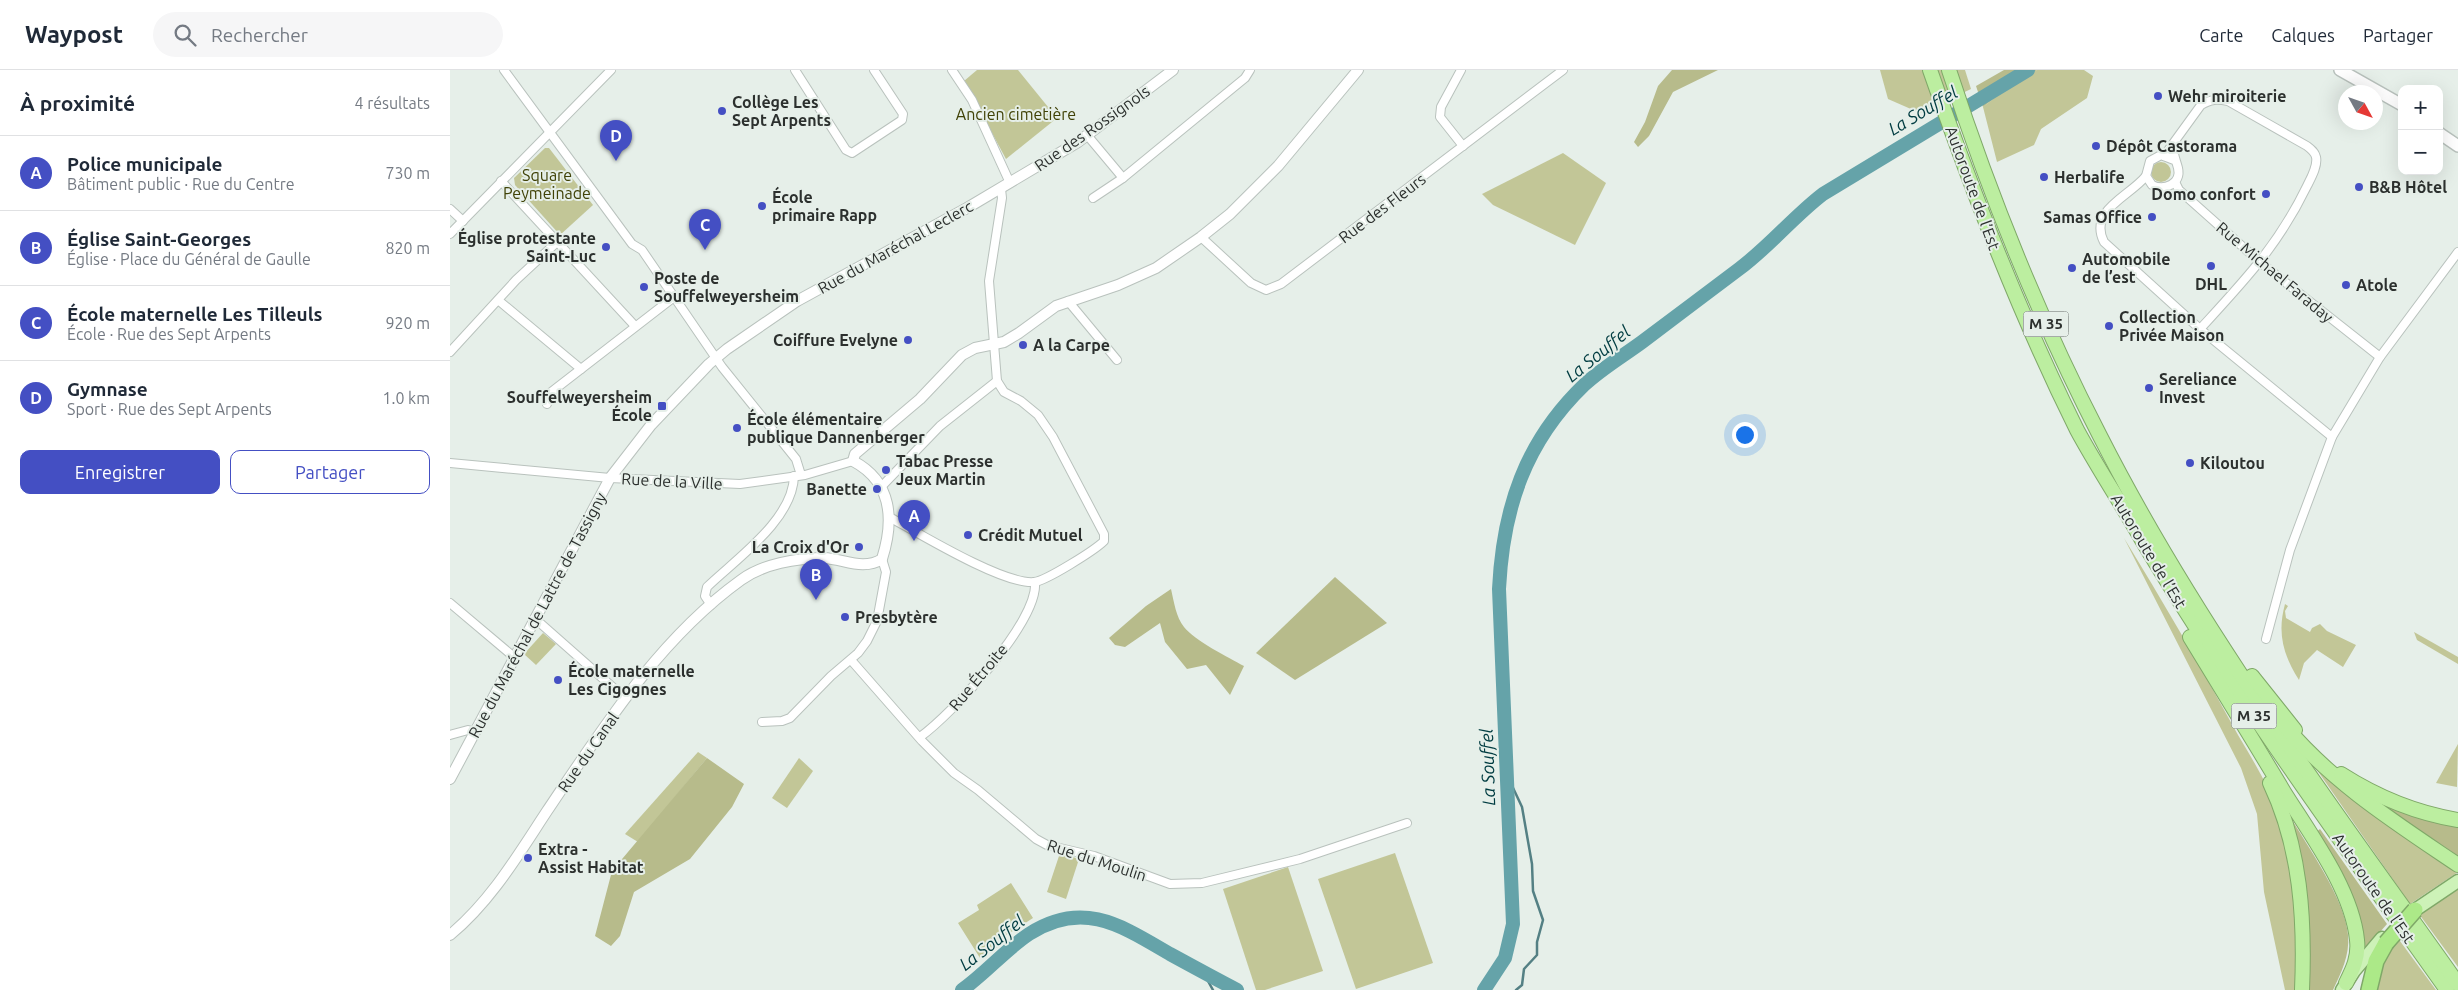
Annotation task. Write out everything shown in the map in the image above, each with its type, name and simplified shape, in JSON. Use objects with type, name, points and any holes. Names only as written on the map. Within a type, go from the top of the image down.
[{"type":"highway","name":"Autoroute de l’Est","points":[[1930,70],[1998,258],[2078,432],[2193,625],[2295,776],[2447,990]]},
{"type":"highway","name":"Autoroute de l’Est","points":[[1950,76],[1970,136],[2014,250],[2063,362],[2100,437],[2208,624],[2277,727],[2458,984]]},
{"type":"highway","points":[[2078,432],[2179,618],[2316,844],[2346,902],[2355,930],[2358,948],[2356,963],[2344,987]]},
{"type":"highway","points":[[2179,574],[2215,620],[2286,727],[2331,775],[2378,811],[2458,866]]},
{"type":"highway","points":[[2251,675],[2289,724],[2340,772],[2361,786],[2404,807],[2458,820]]},
{"type":"highway","points":[[2236,714],[2279,802],[2294,850],[2302,917],[2302,990]]},
{"type":"highway","points":[[2370,990],[2376,961],[2384,941],[2415,910]]},
{"type":"main road","points":[[2340,70],[2398,105]]},
{"type":"main road","points":[[2443,129],[2458,138]]},
{"type":"main road","points":[[2443,137],[2458,146]]},
{"type":"main road","points":[[2415,910],[2456,883]]},
{"type":"main road","points":[[2344,987],[2384,941]]},
{"type":"street","points":[[504,70],[632,244],[642,250],[717,357],[796,459],[798,476],[791,496],[766,533],[707,587],[705,596],[711,605]]},
{"type":"street","points":[[450,234],[611,70]]},
{"type":"street","points":[[795,70],[846,150],[852,153],[902,120],[903,114],[874,70]]},
{"type":"street","points":[[891,518],[964,558],[1014,579],[1035,582],[1045,579],[1104,541],[1104,534],[1093,511],[1048,429],[1038,415],[1021,401],[1004,392],[997,381],[989,281],[1005,186],[972,100],[952,70]]},
{"type":"street","points":[[1093,198],[1123,178],[1245,78],[1250,70]]},
{"type":"street","points":[[762,722],[782,721],[790,718],[831,676],[851,660],[868,641],[877,621],[886,572],[882,559],[891,518],[882,486],[853,461],[855,454],[920,399],[962,355],[974,348],[994,344],[1019,334],[1056,306],[1141,275],[1172,258],[1201,237],[1230,214],[1278,166],[1358,70]]},
{"type":"street","points":[[1461,70],[1441,107],[1440,117],[1463,146]]},
{"type":"street","name":"Rue des Fleurs","points":[[1201,237],[1251,283],[1266,290],[1281,284],[1563,70]]},
{"type":"street","name":"Rue des Rossignols","points":[[1005,186],[1087,135],[1171,71]]},
{"type":"street","points":[[2164,156],[2201,105],[2210,100],[2218,99],[2228,101],[2313,151],[2316,158],[2315,169],[2296,208],[2261,263],[2200,329]]},
{"type":"street","points":[[1087,135],[1123,178]]},
{"type":"street","points":[[2138,186],[2152,185],[2160,188],[2172,184],[2178,168],[2174,160],[2173,145]]},
{"type":"street","points":[[2174,160],[2158,156],[2150,161],[2146,176],[2138,186],[2102,216],[2099,232],[2104,242],[2200,329],[2332,437]]},
{"type":"street","points":[[2146,176],[2152,185]]},
{"type":"street","points":[[501,181],[634,326]]},
{"type":"street","name":"Rue Michael Faraday","points":[[2172,184],[2261,263],[2380,357]]},
{"type":"street","name":"Rue du Maréchal Leclerc","points":[[610,478],[651,424],[717,357],[797,301],[1005,186]]},
{"type":"street","points":[[450,209],[463,221]]},
{"type":"street","points":[[450,352],[498,300],[557,242]]},
{"type":"street","points":[[2266,639],[2290,550],[2332,437],[2380,357],[2458,252]]},
{"type":"street","points":[[547,404],[550,393],[629,334],[634,326],[674,297]]},
{"type":"street","points":[[498,300],[581,369]]},
{"type":"street","points":[[1068,301],[1117,360]]},
{"type":"street","points":[[882,486],[940,426],[997,381]]},
{"type":"street","name":"Rue de la Ville","points":[[450,463],[610,478],[740,484],[798,476],[853,461]]},
{"type":"street","name":"Rue du Maréchal de Lattre de Tassigny","points":[[450,779],[610,478]]},
{"type":"street","name":"Rue du Canal","points":[[450,935],[480,907],[499,884],[625,698],[676,636],[711,605],[740,580],[753,572],[781,563],[825,558],[855,565],[876,563],[882,559]]},
{"type":"street","name":"Rue Étroite","points":[[920,737],[972,689],[998,658],[1032,604],[1036,593],[1035,582]]},
{"type":"street","points":[[450,603],[514,656]]},
{"type":"street","points":[[533,620],[540,623],[625,698]]},
{"type":"street","name":"Rue du Moulin","points":[[851,660],[954,773],[978,790],[1036,840],[1047,845],[1094,856],[1170,884],[1202,882],[1300,859],[1407,823]]},
{"type":"street","points":[[450,735],[468,730],[475,732]]},
{"type":"green space","name":"Ancien cimetière","points":[[977,70],[1018,70],[1057,118],[1006,159],[964,81]]},
{"type":"green space","points":[[1672,70],[1718,70],[1673,92],[1649,136],[1638,147],[1634,142],[1645,122],[1658,86]]},
{"type":"green space","points":[[1880,70],[1965,70],[1971,89],[1920,113],[1888,99]]},
{"type":"green space","points":[[2004,70],[2037,70],[2007,88],[1983,107],[1976,86]]},
{"type":"green space","points":[[2037,70],[2084,70],[2093,76],[2087,98],[2041,129],[2034,145],[1997,162],[1983,107],[2007,88]]},
{"type":"green space","name":"Square Peymeinade","points":[[545,148],[549,148],[593,205],[560,235],[515,185],[514,178]]},
{"type":"green space","points":[[1563,153],[1606,183],[1575,245],[1493,205],[1482,194]]},
{"type":"green space","points":[[2161,162],[2168,165],[2171,172],[2168,179],[2161,182],[2154,179],[2151,172],[2154,165]]},
{"type":"green space","points":[[2124,538],[2180,631],[2259,770],[2275,805],[2285,838],[2292,881],[2297,990],[2285,990],[2264,892],[2257,814],[2241,768]]},
{"type":"green space","points":[[1335,577],[1387,623],[1295,680],[1256,653]]},
{"type":"green space","points":[[1171,589],[1177,614],[1184,627],[1203,643],[1244,666],[1230,695],[1206,665],[1187,669],[1165,642],[1160,623],[1125,647],[1115,645],[1109,638],[1146,606]]},
{"type":"green space","points":[[2285,604],[2288,606],[2285,611],[2286,618],[2310,632],[2312,628],[2320,624],[2327,631],[2356,645],[2343,667],[2317,650],[2304,663],[2299,680],[2285,653],[2283,644],[2282,625]]},
{"type":"green space","points":[[2414,632],[2458,657],[2458,664],[2417,640]]},
{"type":"green space","points":[[543,633],[556,644],[536,665],[524,654]]},
{"type":"green space","points":[[2458,744],[2457,787],[2436,783]]},
{"type":"green space","points":[[698,752],[707,758],[638,842],[625,834]]},
{"type":"green space","points":[[707,758],[744,784],[732,807],[690,859],[634,892],[620,936],[611,946],[595,936],[612,871]]},
{"type":"green space","points":[[799,758],[813,771],[787,808],[772,798]]},
{"type":"green space","points":[[2315,767],[2452,867],[2458,872],[2410,904]]},
{"type":"green space","points":[[2373,799],[2458,826],[2458,856]]},
{"type":"green space","points":[[2289,815],[2325,874],[2345,921],[2348,935],[2348,950],[2333,990],[2308,990]]},
{"type":"green space","points":[[2320,829],[2387,924],[2366,948],[2315,833]]},
{"type":"green space","points":[[1060,853],[1079,859],[1066,899],[1047,892]]},
{"type":"green space","points":[[1395,853],[1433,963],[1356,989],[1318,879]]},
{"type":"green space","points":[[1288,867],[1323,971],[1265,990],[1256,990],[1223,889]]},
{"type":"green space","points":[[1011,883],[1033,918],[999,940],[1001,945],[980,958],[958,923],[979,910],[977,905]]},
{"type":"green space","points":[[2458,889],[2458,967],[2419,914]]},
{"type":"green space","points":[[2397,937],[2436,990],[2373,990],[2374,979]]},
{"type":"waterway","name":"La Souffel","points":[[1484,990],[1505,958],[1513,924],[1499,589],[1501,559],[1512,504],[1532,453],[1546,430],[1584,385],[1750,260],[1823,194],[2028,70]]},
{"type":"waterway","points":[[1507,775],[1522,807],[1532,864],[1533,891],[1543,920],[1537,942],[1537,955],[1524,969],[1522,985],[1516,990]]},
{"type":"waterway","name":"La Souffel","points":[[962,990],[1029,934],[1067,918],[1102,920],[1119,926],[1237,990]]},
{"type":"waterway","points":[[1203,972],[1213,990]]},
{"type":"place","name":"Wehr miroiterie","points":[[2158,96]]},
{"type":"place","name":"Collège Les Sept Arpents","points":[[722,111]]},
{"type":"place","name":"Dépôt Castorama","points":[[2096,146]]},
{"type":"place","name":"Gymnase","points":[[616,161]]},
{"type":"place","name":"Herbalife","points":[[2044,177]]},
{"type":"place","name":"B&B Hôtel","points":[[2359,187]]},
{"type":"place","name":"Domo confort","points":[[2266,194]]},
{"type":"place","name":"École primaire Rapp","points":[[762,206]]},
{"type":"place","name":"Samas Office","points":[[2152,217]]},
{"type":"place","name":"Église protestante Saint-Luc","points":[[606,247]]},
{"type":"place","name":"École maternelle Les Tilleuls","points":[[705,250]]},
{"type":"place","name":"DHL","points":[[2211,266]]},
{"type":"place","name":"Automobile de l’est","points":[[2072,268]]},
{"type":"place","name":"Atole","points":[[2346,285]]},
{"type":"place","name":"Poste de Souffelweyersheim","points":[[644,287]]},
{"type":"place","name":"Collection Privée Maison","points":[[2109,326]]},
{"type":"place","name":"Coiffure Evelyne","points":[[908,340]]},
{"type":"place","name":"A la Carpe","points":[[1023,345]]},
{"type":"place","name":"Sereliance Invest","points":[[2149,388]]},
{"type":"place","name":"Souffelweyersheim École","points":[[662,406]]},
{"type":"place","name":"École élémentaire publique Dannenberger","points":[[737,428]]},
{"type":"place","name":"Kiloutou","points":[[2190,463]]},
{"type":"place","name":"Tabac Presse Jeux Martin","points":[[886,470]]},
{"type":"place","name":"Banette","points":[[877,489]]},
{"type":"place","name":"Crédit Mutuel","points":[[968,535]]},
{"type":"place","name":"Police municipale","points":[[914,541]]},
{"type":"place","name":"La Croix d'Or","points":[[859,547]]},
{"type":"place","name":"Église Saint-Georges","points":[[816,600]]},
{"type":"place","name":"Presbytère","points":[[845,617]]},
{"type":"place","name":"École maternelle Les Cigognes","points":[[558,680]]},
{"type":"place","name":"Extra - Assist Habitat","points":[[528,858]]}]
